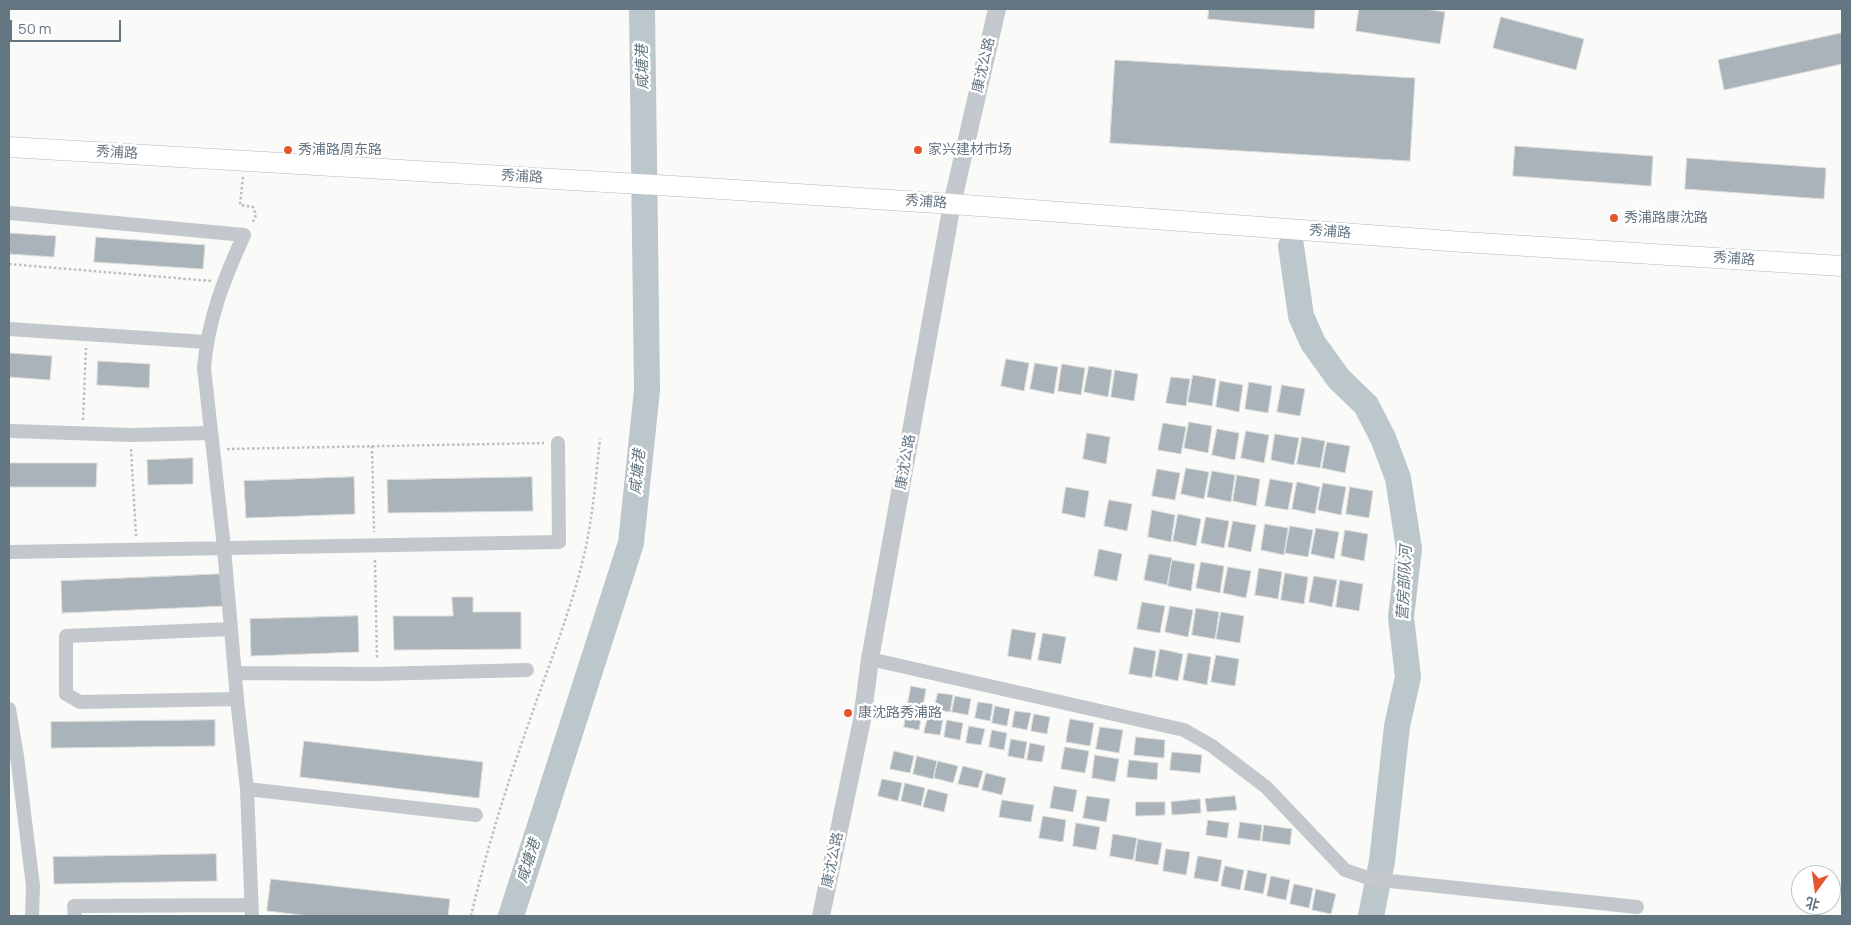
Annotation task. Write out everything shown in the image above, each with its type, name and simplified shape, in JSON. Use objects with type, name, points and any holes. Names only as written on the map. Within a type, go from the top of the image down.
[{"type":"main road","name":"秀浦路","points":[[9,147],[952,204],[1463,242],[1842,266]]},
{"type":"street","name":"康沈公路","points":[[821,916],[862,720],[870,659],[952,204],[997,9]]},
{"type":"street","points":[[10,213],[244,235],[223,282],[206,342],[204,368],[224,548],[247,789],[252,910],[74,906],[74,916]]},
{"type":"street","points":[[9,328],[206,342]]},
{"type":"street","points":[[11,431],[131,435],[210,433]]},
{"type":"street","points":[[11,552],[559,542],[558,442]]},
{"type":"street","points":[[231,629],[66,636],[66,694],[80,702],[237,699]]},
{"type":"street","points":[[870,659],[1184,730],[1212,746],[1266,787],[1345,870],[1371,879],[1637,907]]},
{"type":"street","points":[[236,673],[377,674],[526,670]]},
{"type":"street","points":[[9,709],[17,756],[33,886],[32,916]]},
{"type":"street","points":[[247,789],[476,815]]},
{"type":"path","points":[[244,161],[240,205],[253,207],[256,215],[252,225],[244,235]]},
{"type":"path","points":[[9,264],[223,282]]},
{"type":"path","points":[[82,433],[87,334]]},
{"type":"path","points":[[131,435],[136,550]]},
{"type":"path","points":[[471,916],[485,856],[527,726],[554,655],[585,551],[600,439]]},
{"type":"path","points":[[212,449],[558,442]]},
{"type":"building","points":[[1209,9],[1315,9],[1314,29],[1208,19]]},
{"type":"building","points":[[1359,9],[1424,9],[1445,12],[1440,44],[1356,31]]},
{"type":"building","points":[[1501,17],[1584,39],[1576,70],[1493,48]]},
{"type":"building","points":[[1842,33],[1842,64],[1724,90],[1718,60]]},
{"type":"building","points":[[1115,60],[1415,78],[1410,161],[1110,143]]},
{"type":"building","points":[[1515,146],[1653,156],[1651,186],[1513,176]]},
{"type":"building","points":[[1687,158],[1826,168],[1824,199],[1685,189]]},
{"type":"building","points":[[9,233],[56,236],[54,257],[9,254]]},
{"type":"building","points":[[96,237],[205,245],[203,269],[94,262]]},
{"type":"building","points":[[9,353],[52,356],[50,380],[9,377]]},
{"type":"building","points":[[1006,359],[1029,363],[1024,391],[1001,386]]},
{"type":"building","points":[[98,361],[150,364],[149,388],[97,385]]},
{"type":"building","points":[[1035,363],[1058,367],[1054,394],[1030,389]]},
{"type":"building","points":[[1062,364],[1085,368],[1081,395],[1058,391]]},
{"type":"building","points":[[1089,366],[1112,370],[1108,397],[1084,392]]},
{"type":"building","points":[[1115,370],[1138,374],[1134,401],[1111,397]]},
{"type":"building","points":[[1193,375],[1216,379],[1212,406],[1188,402]]},
{"type":"building","points":[[1171,377],[1190,379],[1186,406],[1166,403]]},
{"type":"building","points":[[1220,381],[1243,385],[1239,412],[1216,407]]},
{"type":"building","points":[[1249,382],[1272,386],[1268,413],[1245,409]]},
{"type":"building","points":[[1282,385],[1305,389],[1300,416],[1277,412]]},
{"type":"building","points":[[1189,422],[1212,426],[1208,453],[1184,448]]},
{"type":"building","points":[[1163,423],[1186,427],[1181,454],[1158,450]]},
{"type":"building","points":[[1217,429],[1239,433],[1235,460],[1212,455]]},
{"type":"building","points":[[1246,431],[1269,435],[1264,463],[1241,458]]},
{"type":"building","points":[[1087,433],[1110,437],[1106,464],[1083,459]]},
{"type":"building","points":[[1275,434],[1299,438],[1294,465],[1271,460]]},
{"type":"building","points":[[1302,437],[1325,441],[1320,468],[1297,464]]},
{"type":"building","points":[[1327,442],[1350,446],[1345,473],[1322,468]]},
{"type":"building","points":[[193,458],[193,484],[148,485],[147,460]]},
{"type":"building","points":[[9,463],[97,463],[96,487],[9,487]]},
{"type":"building","points":[[1186,468],[1209,472],[1204,499],[1181,494]]},
{"type":"building","points":[[1157,469],[1180,473],[1175,500],[1152,496]]},
{"type":"building","points":[[1212,471],[1235,475],[1231,502],[1207,497]]},
{"type":"building","points":[[1237,475],[1260,479],[1256,506],[1233,501]]},
{"type":"building","points":[[354,477],[355,514],[246,518],[244,481]]},
{"type":"building","points":[[532,477],[533,511],[388,513],[387,480]]},
{"type":"building","points":[[1270,479],[1293,483],[1288,510],[1265,506]]},
{"type":"building","points":[[1297,482],[1320,487],[1315,514],[1292,509]]},
{"type":"building","points":[[1323,483],[1346,487],[1341,515],[1318,510]]},
{"type":"building","points":[[1066,487],[1089,491],[1085,518],[1062,513]]},
{"type":"building","points":[[1350,487],[1373,491],[1369,518],[1346,514]]},
{"type":"building","points":[[1109,500],[1132,504],[1127,531],[1104,526]]},
{"type":"building","points":[[1152,510],[1175,515],[1171,542],[1148,537]]},
{"type":"building","points":[[1178,514],[1201,519],[1196,546],[1173,541]]},
{"type":"building","points":[[1206,517],[1229,521],[1224,548],[1201,543]]},
{"type":"building","points":[[1233,521],[1256,525],[1251,552],[1228,547]]},
{"type":"building","points":[[1265,524],[1288,528],[1284,555],[1261,550]]},
{"type":"building","points":[[1290,526],[1313,530],[1308,557],[1285,553]]},
{"type":"building","points":[[1316,528],[1339,532],[1334,559],[1311,554]]},
{"type":"building","points":[[1345,530],[1368,534],[1364,561],[1341,556]]},
{"type":"building","points":[[1099,549],[1122,554],[1117,581],[1094,576]]},
{"type":"building","points":[[1149,554],[1172,558],[1167,585],[1144,580]]},
{"type":"building","points":[[1172,560],[1195,564],[1191,591],[1168,586]]},
{"type":"building","points":[[1201,562],[1224,566],[1220,593],[1196,588]]},
{"type":"building","points":[[1228,567],[1251,571],[1246,598],[1223,593]]},
{"type":"building","points":[[1259,568],[1282,572],[1278,599],[1255,595]]},
{"type":"building","points":[[1285,573],[1308,577],[1304,604],[1281,600]]},
{"type":"building","points":[[223,574],[225,606],[62,613],[61,581]]},
{"type":"building","points":[[1314,576],[1337,580],[1332,607],[1309,602]]},
{"type":"building","points":[[1340,580],[1363,584],[1359,611],[1336,607]]},
{"type":"building","points":[[452,597],[473,597],[473,612],[521,612],[521,649],[394,650],[393,616],[453,616]]},
{"type":"building","points":[[1142,602],[1165,606],[1160,633],[1137,629]]},
{"type":"building","points":[[1170,606],[1193,610],[1188,637],[1165,632]]},
{"type":"building","points":[[1196,608],[1219,612],[1215,639],[1192,635]]},
{"type":"building","points":[[1221,612],[1244,616],[1240,643],[1216,639]]},
{"type":"building","points":[[358,616],[359,652],[251,656],[250,619]]},
{"type":"building","points":[[1012,629],[1036,633],[1031,660],[1008,656]]},
{"type":"building","points":[[1043,633],[1066,637],[1061,664],[1038,660]]},
{"type":"building","points":[[1134,647],[1156,651],[1152,678],[1129,674]]},
{"type":"building","points":[[1160,649],[1183,654],[1178,681],[1155,676]]},
{"type":"building","points":[[1188,653],[1211,657],[1207,685],[1183,680]]},
{"type":"building","points":[[1216,655],[1239,659],[1235,686],[1211,682]]},
{"type":"building","points":[[911,686],[926,689],[923,706],[908,703]]},
{"type":"building","points":[[938,693],[953,695],[950,712],[934,709]]},
{"type":"building","points":[[955,696],[971,699],[968,715],[952,712]]},
{"type":"building","points":[[978,702],[993,704],[990,721],[975,718]]},
{"type":"building","points":[[995,706],[1010,709],[1007,726],[992,723]]},
{"type":"building","points":[[907,710],[922,713],[919,730],[904,727]]},
{"type":"building","points":[[1015,711],[1031,713],[1027,730],[1012,727]]},
{"type":"building","points":[[1034,714],[1050,717],[1047,734],[1031,731]]},
{"type":"building","points":[[928,716],[943,719],[940,735],[924,733]]},
{"type":"building","points":[[1070,719],[1094,723],[1090,746],[1066,742]]},
{"type":"building","points":[[215,720],[215,746],[51,748],[51,722]]},
{"type":"building","points":[[947,720],[963,723],[960,740],[944,737]]},
{"type":"building","points":[[969,726],[985,729],[981,745],[966,743]]},
{"type":"building","points":[[1100,727],[1123,730],[1119,753],[1096,749]]},
{"type":"building","points":[[992,730],[1007,733],[1004,750],[989,747]]},
{"type":"building","points":[[1136,737],[1165,740],[1164,758],[1134,755]]},
{"type":"building","points":[[1011,739],[1027,742],[1024,759],[1008,756]]},
{"type":"building","points":[[304,741],[483,762],[479,798],[300,777]]},
{"type":"building","points":[[1030,743],[1045,746],[1042,762],[1027,760]]},
{"type":"building","points":[[1065,747],[1089,751],[1085,773],[1061,769]]},
{"type":"building","points":[[894,751],[914,756],[910,773],[890,769]]},
{"type":"building","points":[[1172,752],[1202,755],[1200,773],[1170,770]]},
{"type":"building","points":[[1095,755],[1119,759],[1115,782],[1092,778]]},
{"type":"building","points":[[917,756],[937,761],[933,779],[913,774]]},
{"type":"building","points":[[1129,760],[1158,763],[1157,780],[1127,777]]},
{"type":"building","points":[[938,761],[958,766],[953,783],[934,778]]},
{"type":"building","points":[[963,766],[983,771],[978,788],[958,784]]},
{"type":"building","points":[[986,773],[1006,778],[1002,795],[982,790]]},
{"type":"building","points":[[882,779],[902,783],[898,801],[878,796]]},
{"type":"building","points":[[905,783],[925,788],[921,806],[901,801]]},
{"type":"building","points":[[1054,786],[1077,790],[1073,812],[1050,808]]},
{"type":"building","points":[[928,789],[948,794],[944,812],[923,807]]},
{"type":"building","points":[[1087,796],[1110,799],[1106,822],[1083,818]]},
{"type":"building","points":[[1235,796],[1237,810],[1207,812],[1205,799]]},
{"type":"building","points":[[1200,799],[1201,813],[1172,815],[1171,802]]},
{"type":"building","points":[[1002,800],[1034,805],[1031,822],[999,817]]},
{"type":"building","points":[[1136,802],[1165,802],[1165,815],[1136,816]]},
{"type":"building","points":[[1043,816],[1066,820],[1063,842],[1039,838]]},
{"type":"building","points":[[1208,820],[1229,823],[1227,838],[1206,835]]},
{"type":"building","points":[[1240,822],[1262,825],[1260,841],[1238,838]]},
{"type":"building","points":[[1076,823],[1100,827],[1096,850],[1073,846]]},
{"type":"building","points":[[1264,825],[1292,829],[1290,845],[1262,841]]},
{"type":"building","points":[[1113,834],[1137,838],[1133,860],[1110,856]]},
{"type":"building","points":[[1138,839],[1162,843],[1158,865],[1135,861]]},
{"type":"building","points":[[1166,849],[1190,852],[1186,875],[1163,871]]},
{"type":"building","points":[[216,854],[217,881],[54,884],[53,857]]},
{"type":"building","points":[[1198,856],[1222,860],[1218,882],[1194,878]]},
{"type":"building","points":[[1225,866],[1244,870],[1240,890],[1221,886]]},
{"type":"building","points":[[1248,870],[1267,874],[1263,894],[1244,890]]},
{"type":"building","points":[[1271,876],[1290,880],[1286,900],[1267,896]]},
{"type":"building","points":[[271,879],[450,899],[448,916],[310,916],[267,911]]},
{"type":"building","points":[[1294,884],[1313,888],[1309,908],[1290,904]]},
{"type":"building","points":[[1316,889],[1336,894],[1331,914],[1312,910]]},
{"type":"waterway","name":"咸塘港","points":[[511,916],[631,543],[647,390],[642,9]]},
{"type":"waterway","name":"营房部队河","points":[[1291,246],[1301,316],[1313,343],[1339,379],[1366,405],[1383,438],[1398,478],[1409,549],[1401,617],[1408,677],[1397,726],[1382,861],[1371,916]]},
{"type":"place","name":"秀浦路周东路","points":[[288,150]]},
{"type":"place","name":"家兴建材市场","points":[[918,150]]},
{"type":"place","name":"秀浦路康沈路","points":[[1614,218]]},
{"type":"place","name":"康沈路秀浦路","points":[[848,713]]}]
